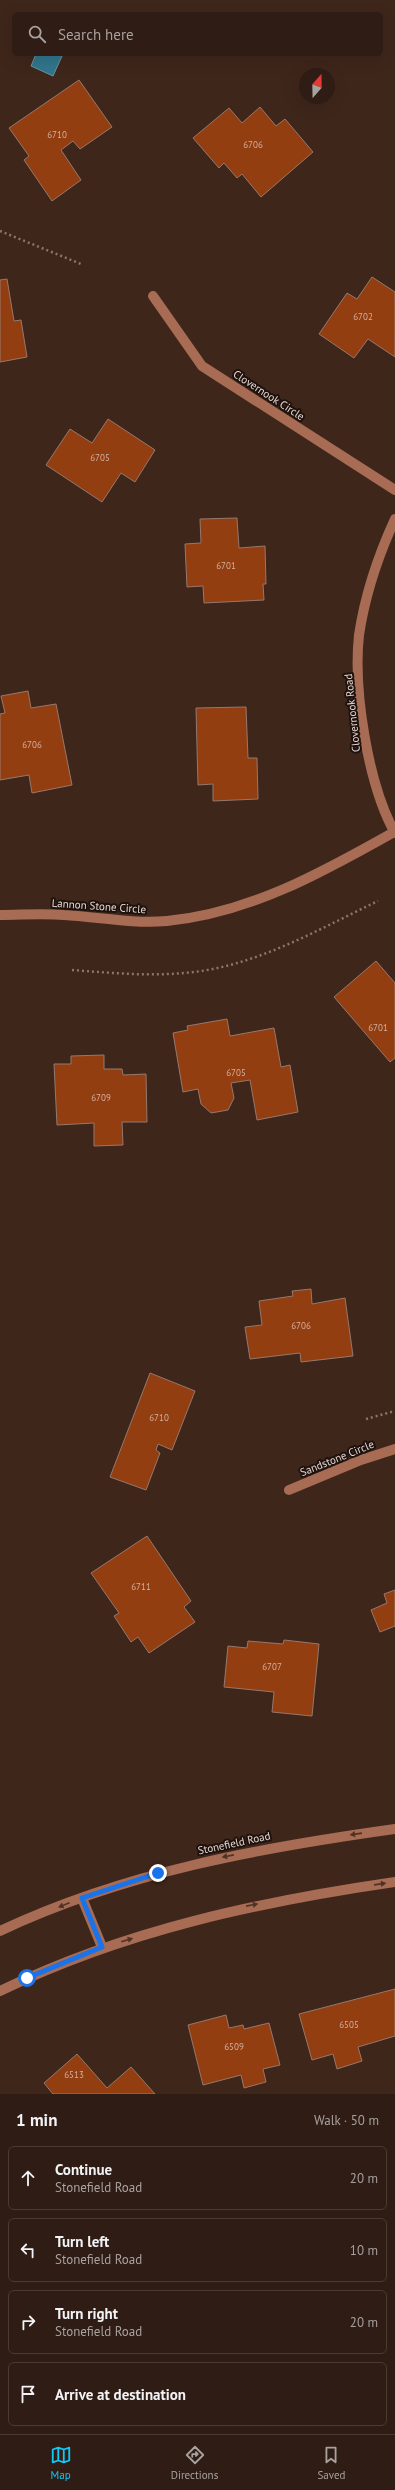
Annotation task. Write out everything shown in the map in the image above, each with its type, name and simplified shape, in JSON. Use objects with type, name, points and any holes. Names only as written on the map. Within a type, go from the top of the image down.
[{"type":"street","name":"Clovernook Circle","points":[[153,296],[202,366],[395,490]]},
{"type":"street","name":"Clovernook Road","points":[[395,519],[368,589],[359,636],[359,685],[368,755],[376,793],[395,833]]},
{"type":"street","name":"Lannon Stone Circle","points":[[0,915],[63,914],[118,921],[166,921],[218,913],[271,896],[395,833]]},
{"type":"street","name":"Sandstone Circle","points":[[289,1490],[361,1460],[395,1449]]},
{"type":"street","name":"Stonefield Road","points":[[0,1931],[82,1898],[158,1873],[223,1856],[295,1843],[395,1829]]},
{"type":"street","points":[[0,1991],[102,1947],[238,1908],[306,1895],[395,1882]]},
{"type":"street","points":[[82,1898],[102,1947]]},
{"type":"path","points":[[0,231],[81,264]]},
{"type":"path","points":[[72,970],[160,975],[195,972],[232,963],[296,942],[378,901]]},
{"type":"path","points":[[366,1419],[395,1411]]},
{"type":"water","points":[[35,56],[62,56],[53,76],[31,66]]},
{"type":"building","points":[[79,80],[112,127],[80,149],[73,141],[61,150],[81,180],[52,201],[24,160],[29,156],[9,128]]},
{"type":"building","points":[[260,107],[276,126],[285,119],[313,152],[261,197],[242,174],[237,178],[224,163],[219,168],[193,138],[229,108],[242,123]]},
{"type":"building","points":[[372,277],[395,292],[395,357],[368,339],[354,358],[319,334],[347,293],[357,299]]},
{"type":"building","points":[[7,279],[14,321],[21,320],[27,357],[0,362],[0,280]]},
{"type":"building","points":[[108,419],[155,450],[135,482],[121,473],[102,502],[46,465],[70,429],[92,443]]},
{"type":"building","points":[[237,518],[239,548],[265,546],[266,584],[263,584],[264,600],[204,603],[203,586],[187,587],[185,544],[201,543],[200,519]]},
{"type":"building","points":[[28,691],[31,708],[56,704],[72,785],[32,793],[29,775],[0,780],[0,714],[5,713],[1,696]]},
{"type":"building","points":[[246,707],[248,758],[257,758],[258,799],[213,801],[213,784],[198,785],[196,708]]},
{"type":"building","points":[[376,961],[395,983],[395,1058],[390,1062],[334,997]]},
{"type":"building","points":[[227,1019],[230,1036],[274,1028],[281,1067],[290,1065],[298,1112],[257,1120],[250,1080],[231,1083],[234,1098],[228,1110],[211,1113],[201,1104],[198,1089],[183,1092],[173,1033],[188,1030],[187,1026]]},
{"type":"building","points":[[104,1055],[104,1069],[122,1069],[123,1075],[146,1074],[147,1122],[122,1122],[123,1145],[94,1146],[94,1123],[57,1125],[54,1064],[71,1064],[71,1056]]},
{"type":"building","points":[[311,1289],[312,1304],[345,1298],[353,1356],[301,1362],[300,1353],[250,1359],[245,1327],[262,1325],[259,1301],[293,1296],[292,1291]]},
{"type":"building","points":[[150,1373],[195,1391],[172,1450],[158,1444],[156,1450],[160,1453],[146,1490],[110,1477]]},
{"type":"building","points":[[147,1536],[191,1601],[184,1607],[195,1622],[149,1653],[138,1637],[131,1642],[114,1616],[119,1613],[91,1573]]},
{"type":"building","points":[[395,1590],[395,1626],[380,1632],[371,1610],[387,1603],[384,1594]]},
{"type":"building","points":[[284,1640],[319,1644],[312,1716],[272,1712],[274,1692],[224,1687],[228,1646],[247,1648],[248,1641],[283,1644]]},
{"type":"building","points":[[395,1989],[395,2036],[358,2047],[362,2061],[337,2069],[333,2054],[312,2060],[299,2014]]},
{"type":"building","points":[[226,2015],[229,2028],[243,2025],[244,2029],[269,2023],[280,2065],[263,2069],[266,2082],[244,2088],[241,2075],[203,2085],[188,2025]]},
{"type":"building","points":[[77,2054],[107,2088],[131,2067],[155,2094],[53,2094],[44,2083]]},
{"type":"route","points":[[27,1978],[102,1947],[82,1898],[158,1873]]}]
